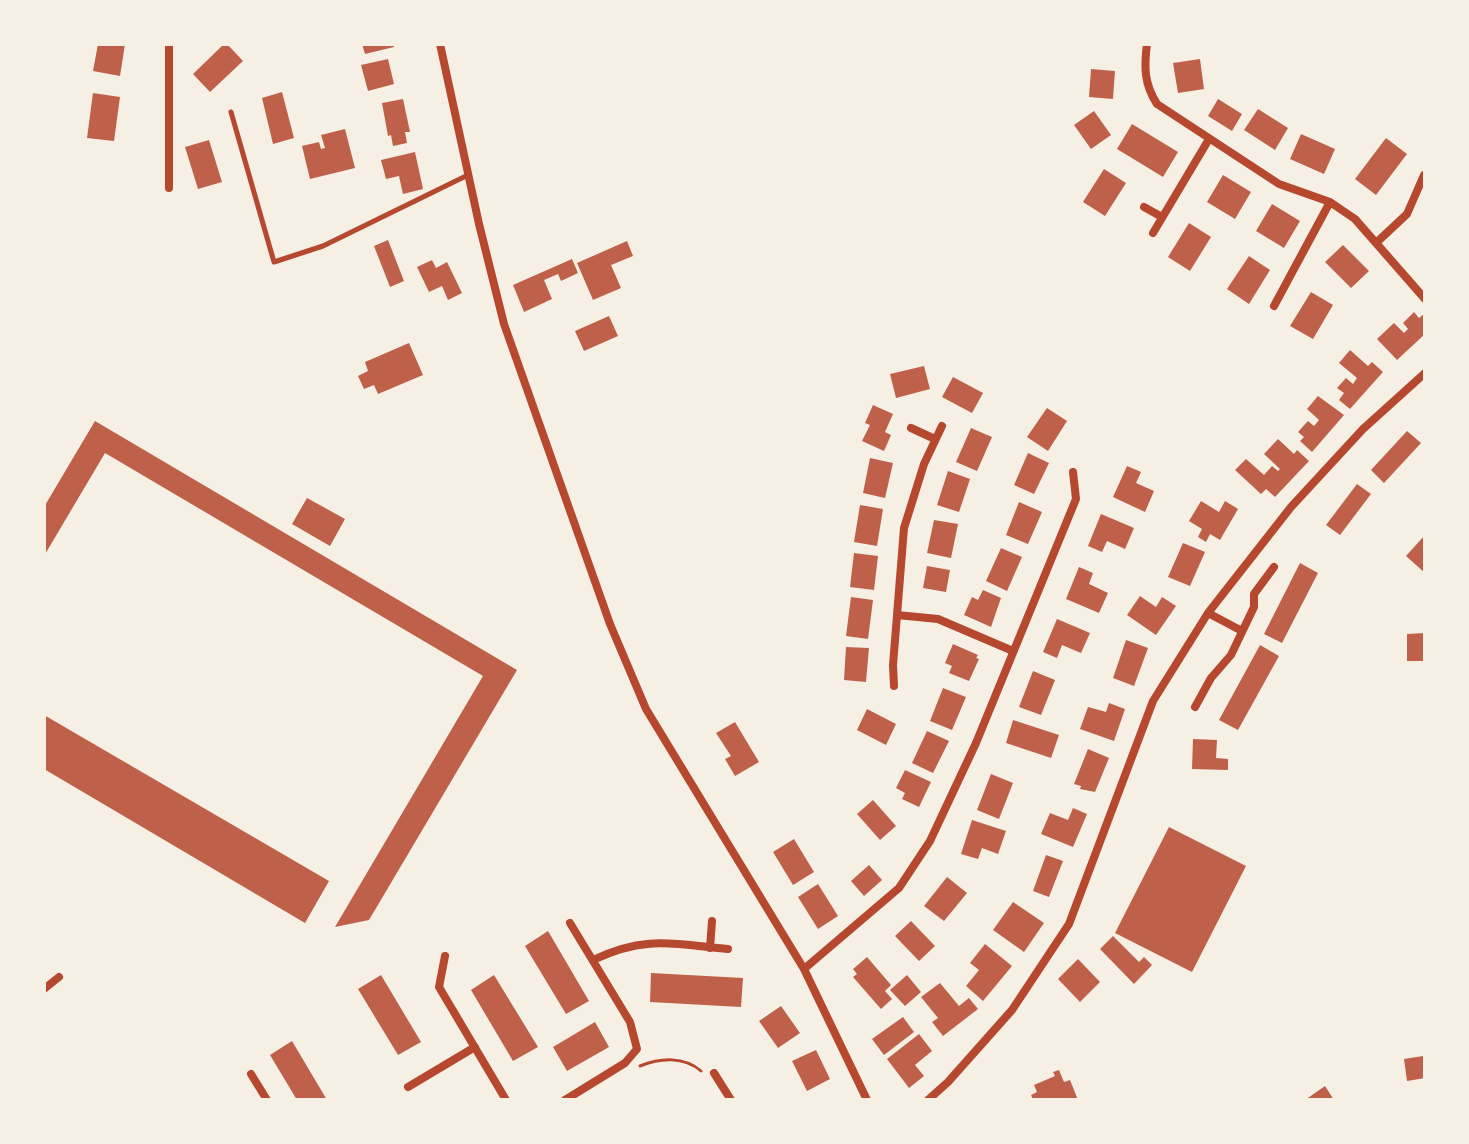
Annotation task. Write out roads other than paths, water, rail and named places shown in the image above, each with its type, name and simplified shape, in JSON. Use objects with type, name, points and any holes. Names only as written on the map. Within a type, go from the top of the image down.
[{"type":"street","points":[[169,44],[169,188]]},
{"type":"street","points":[[440,44],[504,324],[610,624],[646,709],[804,969],[867,1100]]},
{"type":"street","points":[[1147,44],[1145,78],[1149,93],[1168,113],[1279,184],[1330,202],[1355,219],[1425,299]]},
{"type":"street","points":[[1153,233],[1209,139]]},
{"type":"street","points":[[1376,243],[1407,214],[1424,175]]},
{"type":"street","points":[[1274,306],[1330,202]]},
{"type":"street","points":[[1144,207],[1162,217]]},
{"type":"street","points":[[928,1100],[1012,1010],[1069,924],[1153,701],[1208,613],[1291,507],[1363,429],[1425,373]]},
{"type":"street","points":[[894,686],[904,528],[924,464],[942,426]]},
{"type":"street","points":[[911,428],[935,439]]},
{"type":"street","points":[[804,969],[899,888],[930,841],[976,743],[1076,499],[1073,472]]},
{"type":"street","points":[[1195,707],[1211,678],[1231,655],[1254,607],[1254,594],[1274,567]]},
{"type":"street","points":[[1208,613],[1242,631]]},
{"type":"street","points":[[897,615],[938,619],[1013,651]]},
{"type":"street","points":[[710,948],[712,921]]},
{"type":"street","points":[[565,1100],[625,1063],[637,1049],[630,1022],[570,923]]},
{"type":"street","points":[[593,960],[616,949],[651,942],[728,949]]},
{"type":"street","points":[[445,956],[439,987],[506,1100]]},
{"type":"street","points":[[45,985],[59,977]]},
{"type":"street","points":[[408,1087],[475,1047]]},
{"type":"street","points":[[251,1074],[267,1100]]},
{"type":"street","points":[[710,1074],[731,1100]]},
{"type":"lane","points":[[231,112],[274,262],[323,246],[468,175]]}]
